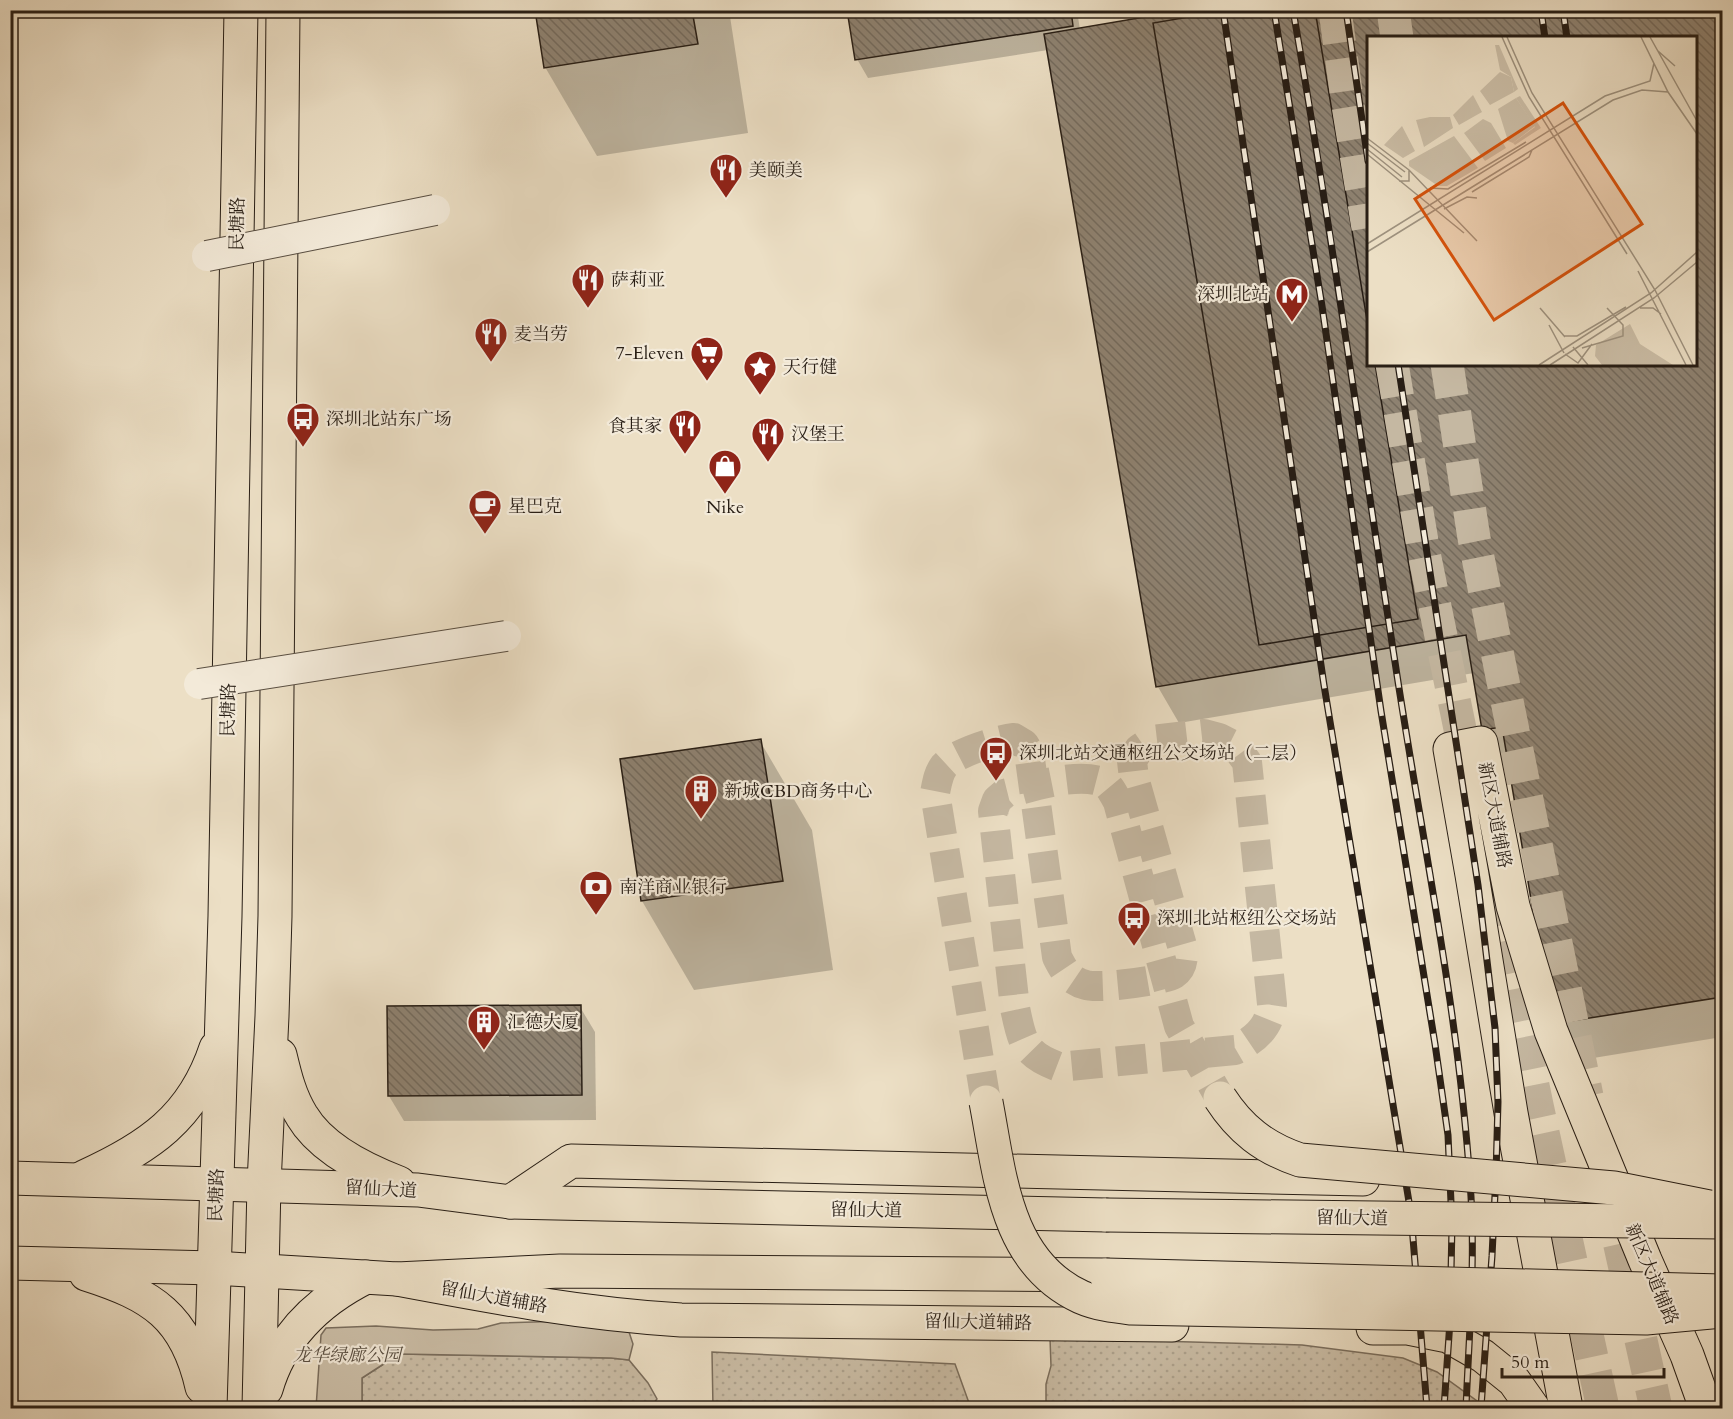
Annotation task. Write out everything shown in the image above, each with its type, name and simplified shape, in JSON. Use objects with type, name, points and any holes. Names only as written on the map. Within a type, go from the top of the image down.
[{"type":"main road","name":"民塘路","points":[[209,1408],[225,916],[241,10]]},
{"type":"main road","points":[[260,1408],[264,1185],[275,916],[283,10]]},
{"type":"main road","name":"新区大道辅路","points":[[1566,1408],[1511,1113],[1450,749],[1481,743],[1505,870],[1524,944],[1554,1040],[1687,1355],[1706,1408]]},
{"type":"main road","points":[[1472,875],[1505,870]]},
{"type":"main road","points":[[225,916],[275,916]]},
{"type":"main road","points":[[272,1016],[291,1094],[302,1117],[319,1136],[339,1152],[381,1176],[418,1190]]},
{"type":"main road","points":[[79,1179],[133,1152],[180,1116],[202,1081],[222,1029]]},
{"type":"main road","points":[[1220,1098],[1238,1123],[1251,1136],[1280,1154],[1300,1160],[1614,1188],[1722,1210]]},
{"type":"main road","points":[[986,1102],[1007,1204],[1024,1245],[1049,1278],[1083,1298],[1104,1304],[1131,1308],[1646,1318],[1722,1311]]},
{"type":"main road","points":[[510,1202],[571,1161],[1460,1180],[1484,1175],[1496,1166],[1510,1136],[1511,1113]]},
{"type":"main road","name":"留仙大道","points":[[10,1178],[418,1190],[510,1202],[1106,1215],[1722,1222]]},
{"type":"main road","points":[[24,1264],[214,1268],[382,1278],[560,1271],[1106,1275],[1722,1290]]},
{"type":"main road","points":[[24,1264],[87,1274],[145,1298],[166,1313],[181,1331],[192,1352],[209,1408]]},
{"type":"main road","points":[[260,1408],[271,1370],[300,1325],[340,1291],[382,1278]]},
{"type":"main road","name":"留仙大道辅路","points":[[382,1278],[531,1305],[630,1317],[681,1320],[1408,1328],[1448,1336],[1483,1356],[1514,1381],[1533,1408]]},
{"type":"street","points":[[207,256],[435,210]]},
{"type":"street","points":[[198,684],[506,636]]},
{"type":"green space","name":"龙华绿廊公园","points":[[568,1321],[628,1329],[633,1344],[629,1360],[399,1354],[362,1378],[362,1408],[316,1408],[321,1335],[326,1328],[376,1326],[433,1330],[478,1329],[501,1323]]},
{"type":"green space","points":[[1050,1338],[1302,1345],[1403,1358],[1437,1372],[1477,1401],[1471,1408],[1046,1408],[1046,1384],[1051,1366]]},
{"type":"green space","points":[[712,1352],[955,1364],[969,1408],[713,1408]]},
{"type":"green space","points":[[399,1354],[629,1360],[648,1383],[657,1399],[650,1408],[362,1408],[362,1378]]},
{"type":"building","points":[[535,10],[692,10],[698,44],[544,68]]},
{"type":"building","points":[[847,10],[1071,10],[1073,26],[855,60]]},
{"type":"building","name":"深圳北站","points":[[1186,10],[1722,10],[1722,997],[1552,1024],[1502,727],[1482,730],[1466,635],[1156,687],[1044,34]]},
{"type":"building","name":"深圳北站","points":[[1230,10],[1315,10],[1367,320],[1367,366],[1375,366],[1418,619],[1259,645],[1153,23]]},
{"type":"building","name":"新城CBD商务中心","points":[[761,739],[783,881],[641,901],[620,759]]},
{"type":"building","name":"汇德大厦","points":[[581,1005],[582,1095],[388,1096],[387,1006]]},
{"type":"tunnel","points":[[1335,10],[1367,222]]},
{"type":"tunnel","points":[[1393,10],[1397,36]]},
{"type":"tunnel","points":[[1392,366],[1424,553],[1537,1105],[1603,1408]]},
{"type":"tunnel","points":[[1447,366],[1474,538],[1587,1096]]},
{"type":"tunnel","points":[[986,1102],[935,793],[942,769],[957,756],[987,744],[1014,738],[1024,744],[1029,752],[1057,957],[1068,975],[1080,983],[1093,986],[1130,984],[1157,979],[1167,977],[1174,974],[1183,960],[1183,949],[1134,778],[1132,761],[1139,749],[1152,740],[1204,734],[1235,746],[1247,762],[1272,1004],[1268,1020],[1260,1032],[1235,1050],[1059,1067],[1032,1052],[1023,1038],[1015,1008],[993,811],[997,800],[1004,794],[1028,788],[1042,784],[1086,779],[1099,781],[1108,786],[1118,802],[1179,1026],[1220,1098]]},
{"type":"tunnel","points":[[1609,1196],[1656,1408]]},
{"type":"railway","points":[[1223,10],[1324,685],[1411,1214],[1427,1408]]},
{"type":"railway","points":[[1274,10],[1322,306],[1381,711],[1448,1135],[1452,1225],[1450,1321],[1444,1408]]},
{"type":"railway","points":[[1293,10],[1457,1051],[1472,1210],[1466,1408]]},
{"type":"railway","points":[[1346,10],[1367,154]]},
{"type":"railway","points":[[1541,10],[1545,36]]},
{"type":"railway","points":[[1563,10],[1567,36]]},
{"type":"railway","points":[[1398,366],[1478,885],[1495,1028],[1498,1102],[1496,1174],[1481,1408]]},
{"type":"place","name":"美颐美","points":[[726,199]]},
{"type":"place","name":"萨莉亚","points":[[588,309]]},
{"type":"place","name":"深圳北站","points":[[1292,323]]},
{"type":"place","name":"麦当劳","points":[[491,363]]},
{"type":"place","name":"7-Eleven","points":[[707,382]]},
{"type":"place","name":"天行健","points":[[760,396]]},
{"type":"place","name":"深圳北站东广场","points":[[303,448]]},
{"type":"place","name":"食其家","points":[[685,455]]},
{"type":"place","name":"汉堡王","points":[[768,463]]},
{"type":"place","name":"Nike","points":[[725,495]]},
{"type":"place","name":"星巴克","points":[[485,535]]},
{"type":"place","name":"深圳北站交通枢纽公交场站（二层）","points":[[996,782]]},
{"type":"place","name":"新城CBD商务中心","points":[[701,820]]},
{"type":"place","name":"南洋商业银行","points":[[596,916]]},
{"type":"place","name":"深圳北站枢纽公交场站","points":[[1134,947]]},
{"type":"place","name":"汇德大厦","points":[[484,1051]]}]
